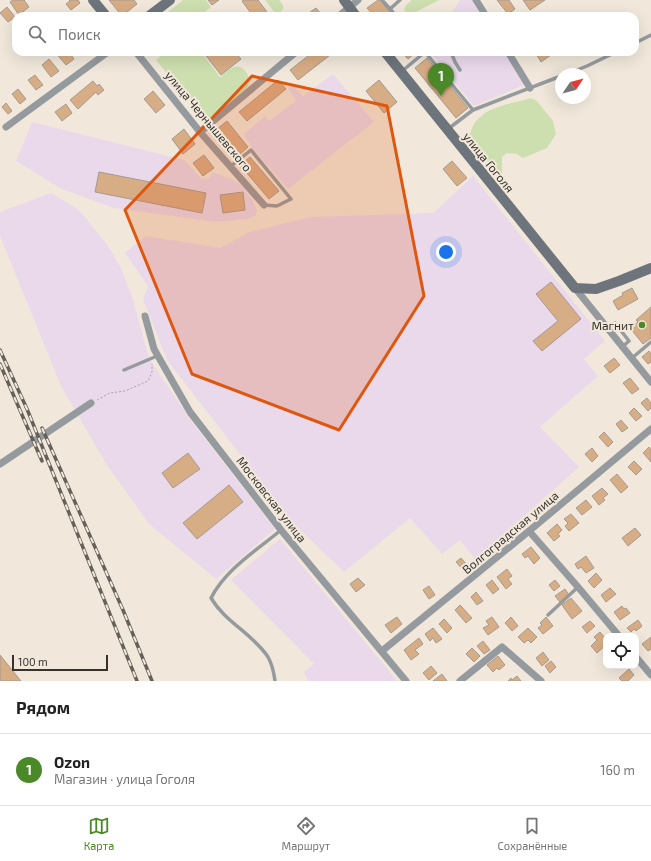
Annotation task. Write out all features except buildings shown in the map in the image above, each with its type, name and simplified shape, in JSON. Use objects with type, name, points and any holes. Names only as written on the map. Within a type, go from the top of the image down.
[{"type":"street","points":[[93,0],[103,12]]},
{"type":"street","points":[[155,12],[170,0]]},
{"type":"street","points":[[347,4],[358,0]]},
{"type":"street","points":[[479,1],[484,12]]},
{"type":"street","points":[[6,127],[103,56]]},
{"type":"street","name":"улица Чернышевского","points":[[139,56],[200,132],[264,205]]},
{"type":"street","points":[[200,132],[291,56]]},
{"type":"street","name":"улица Гоголя","points":[[388,56],[651,382]]},
{"type":"street","points":[[510,56],[530,88]]},
{"type":"street","points":[[575,288],[596,288],[650,270]]},
{"type":"street","name":"Московская улица","points":[[145,316],[154,349],[154,357],[190,412],[281,530],[406,681]]},
{"type":"street","points":[[0,464],[91,403]]},
{"type":"street","name":"Волгоградская улица","points":[[382,651],[651,429]]},
{"type":"street","points":[[529,531],[616,633]]},
{"type":"street","points":[[460,681],[502,647],[541,681]]},
{"type":"street","points":[[639,661],[651,675]]},
{"type":"lane","points":[[382,0],[393,12]]},
{"type":"lane","points":[[390,9],[400,0]]},
{"type":"lane","points":[[639,40],[651,35]]},
{"type":"lane","points":[[401,72],[420,56]]},
{"type":"lane","points":[[428,56],[473,110]]},
{"type":"lane","points":[[453,56],[460,70]]},
{"type":"lane","points":[[582,68],[608,56]]},
{"type":"lane","points":[[447,130],[473,110],[555,78]]},
{"type":"lane","points":[[230,167],[251,150],[291,199],[277,206],[264,205]]},
{"type":"lane","points":[[631,358],[651,342]]},
{"type":"lane","points":[[124,370],[154,357]]},
{"type":"lane","points":[[275,681],[274,673],[268,658],[259,646],[217,608],[212,598],[217,588],[232,570],[281,530]]},
{"type":"lane","points":[[548,615],[578,587]]},
{"type":"path","points":[[91,403],[110,393],[125,391],[148,381],[152,372],[154,357]]},
{"type":"highlighted area","points":[[252,76],[387,106],[424,296],[339,430],[192,374],[125,210]]},
{"type":"shaded area","points":[[460,0],[472,0],[479,12],[452,12]]},
{"type":"shaded area","points":[[433,56],[506,56],[524,85],[474,106]]},
{"type":"shaded area","points":[[333,74],[374,122],[288,189],[252,148],[244,134],[265,116],[269,121],[296,101],[288,88],[293,85],[303,96]]},
{"type":"shaded area","points":[[32,122],[184,160],[202,179],[210,178],[212,172],[232,179],[241,185],[252,199],[257,210],[255,216],[248,219],[216,222],[114,208],[62,189],[16,161]]},
{"type":"shaded area","points":[[473,176],[605,341],[584,359],[598,376],[540,427],[579,467],[475,559],[460,540],[442,554],[410,518],[344,572],[294,524],[167,360],[143,299],[148,286],[125,253],[146,236],[220,248],[250,232],[311,217],[433,213]]},
{"type":"shaded area","points":[[51,193],[79,210],[106,243],[121,268],[132,296],[149,358],[192,422],[275,529],[216,579],[149,524],[107,465],[61,386],[0,236],[0,212]]},
{"type":"shaded area","points":[[280,539],[397,681],[308,681],[304,672],[314,664],[231,580]]},
{"type":"green space","points":[[183,0],[206,0],[211,7],[205,12],[168,12]]},
{"type":"green space","points":[[265,0],[279,0],[283,5],[283,9],[281,12],[274,12]]},
{"type":"green space","points":[[412,0],[439,0],[416,12],[406,12],[404,10],[406,5]]},
{"type":"green space","points":[[161,56],[204,56],[220,77],[234,67],[240,67],[249,77],[249,85],[206,121],[156,60]]},
{"type":"green space","points":[[530,98],[536,100],[553,121],[556,134],[547,148],[523,158],[517,154],[507,153],[502,157],[502,174],[500,177],[468,139],[474,124],[485,113],[499,106]]},
{"type":"railway","points":[[0,350],[27,409],[137,681]]},
{"type":"railway","points":[[0,364],[42,461]]},
{"type":"railway","points":[[42,428],[123,610],[152,681]]},
{"type":"place","name":"Ozon","points":[[441,96]]},
{"type":"place","name":"Магнит","points":[[642,325]]}]
